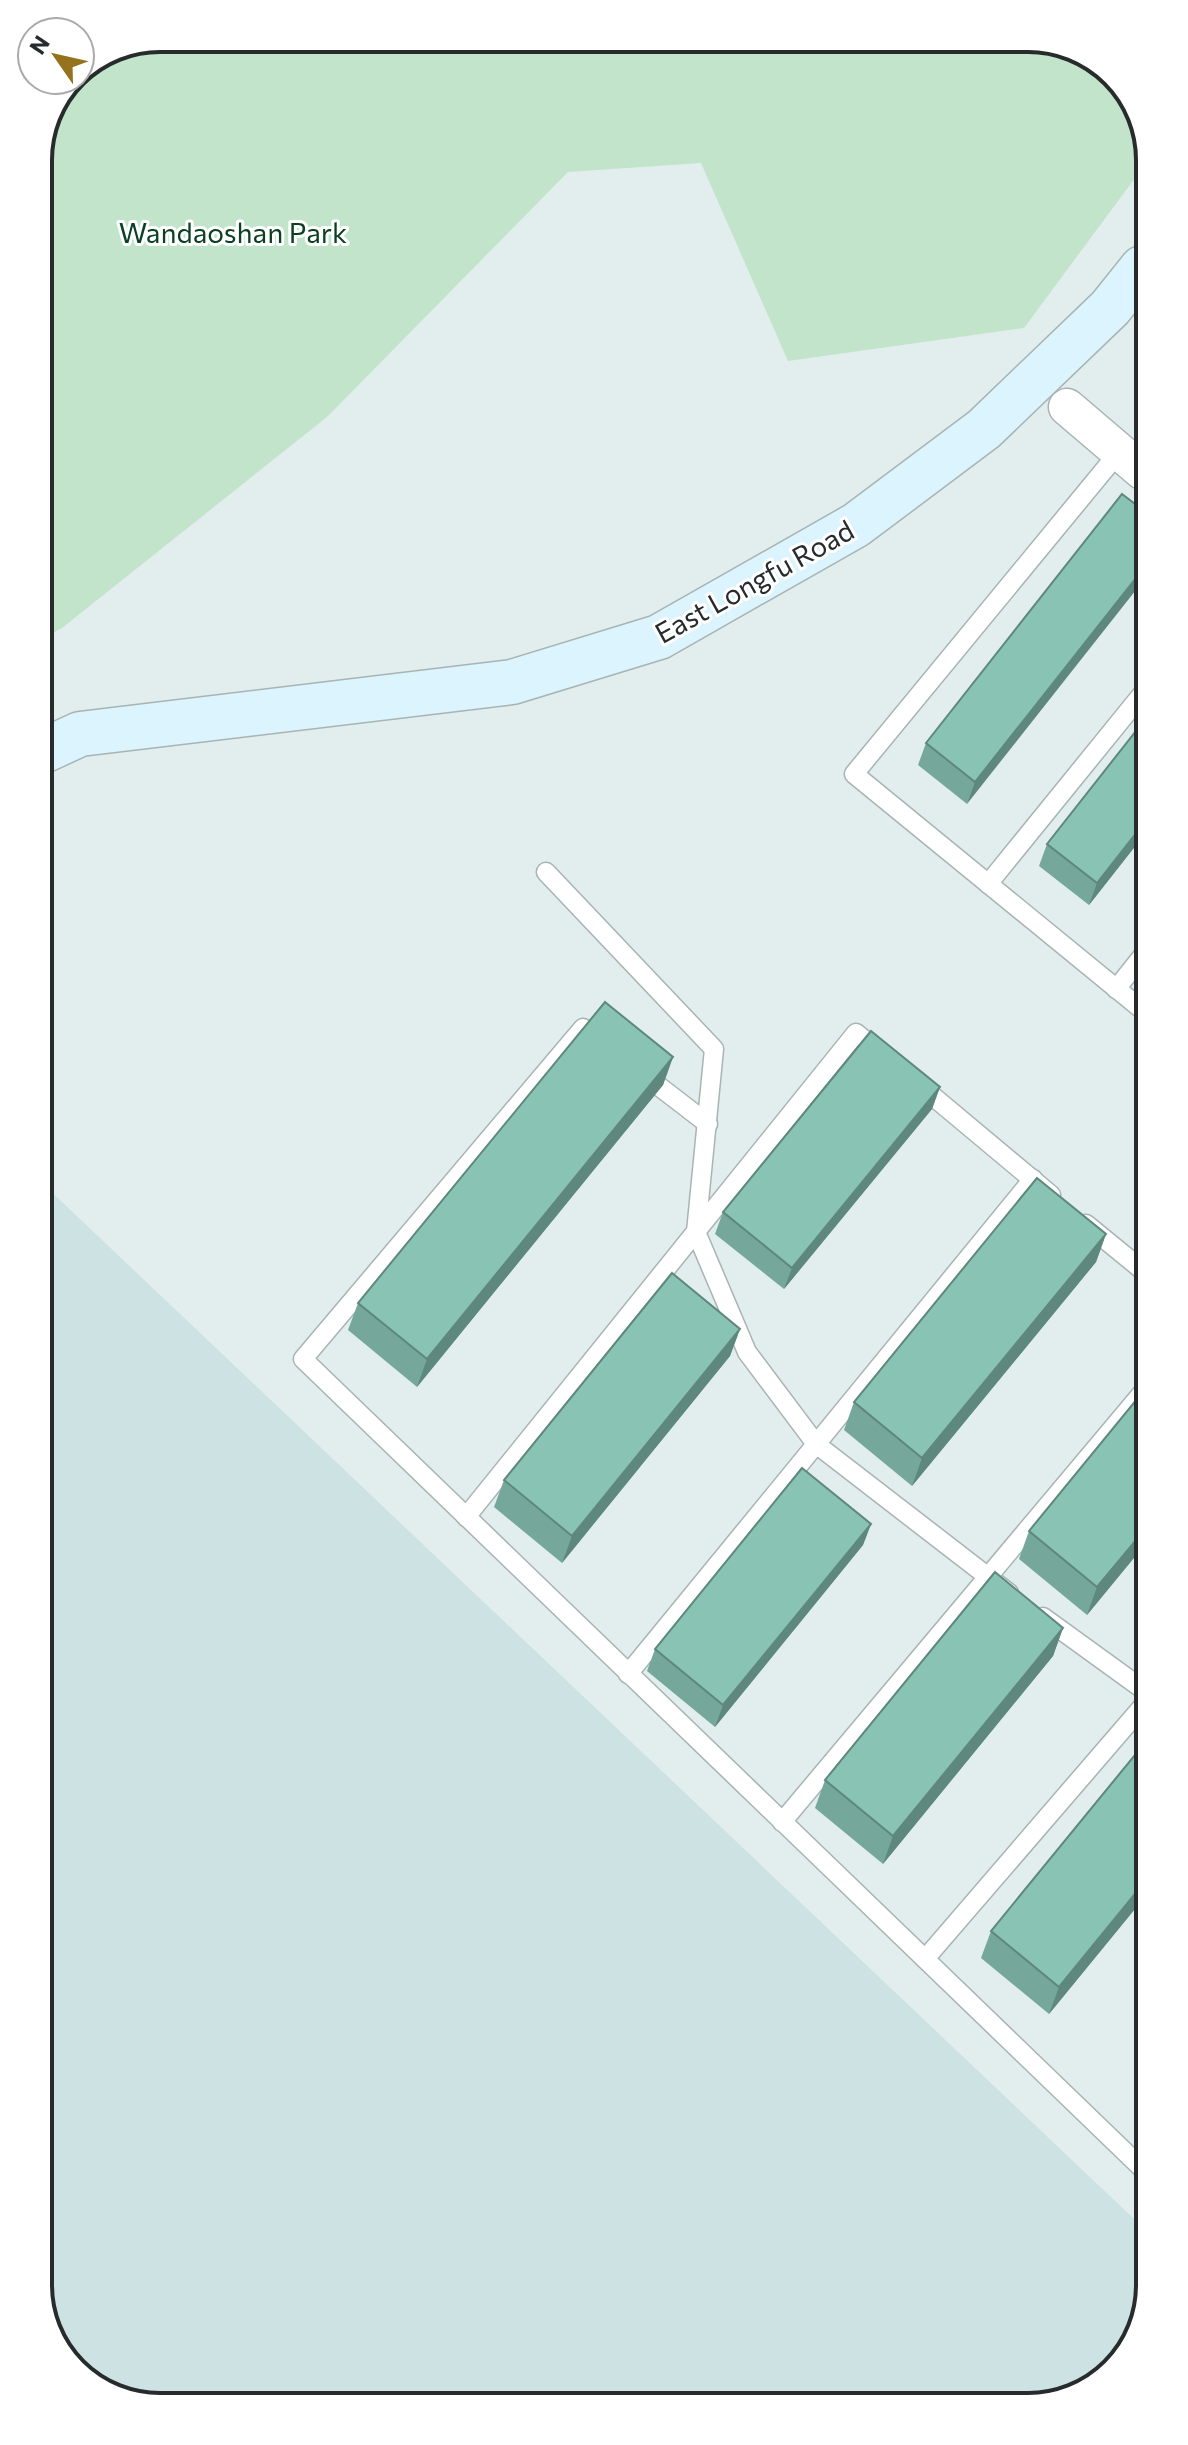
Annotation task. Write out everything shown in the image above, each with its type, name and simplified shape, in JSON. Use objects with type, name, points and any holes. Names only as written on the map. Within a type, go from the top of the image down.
[{"type":"main road","name":"East Longfu Road","points":[[52,747],[80,734],[512,682],[659,637],[856,525],[984,429],[1110,308],[1136,276]]},
{"type":"street","points":[[1067,407],[1131,461]]},
{"type":"lane","points":[[1131,461],[854,774],[1136,1005]]},
{"type":"lane","points":[[988,884],[1136,702]]},
{"type":"lane","points":[[546,872],[714,1049],[696,1232],[747,1352],[816,1444],[988,1578],[1136,1684]]},
{"type":"lane","points":[[1116,989],[1136,964]]},
{"type":"lane","points":[[708,1124],[583,1028],[303,1359],[1136,2162]]},
{"type":"lane","points":[[466,1517],[856,1033],[1136,1265]]},
{"type":"lane","points":[[628,1674],[1033,1179]]},
{"type":"lane","points":[[782,1822],[1136,1400]]},
{"type":"lane","points":[[925,1959],[1136,1714]]},
{"type":"shaded area","points":[[52,1192],[1136,2221],[1136,2285],[1130,2319],[1118,2345],[1094,2371],[1069,2385],[1028,2393],[153,2393],[119,2385],[94,2371],[74,2351],[60,2326],[52,2285]]},
{"type":"green space","name":"Wandaoshan Park","points":[[160,52],[1035,52],[1062,58],[1088,70],[1114,94],[1128,119],[1134,139],[1136,177],[1024,328],[788,361],[701,163],[568,172],[327,417],[52,633],[52,153],[63,112],[73,96],[96,96],[96,74],[106,67],[126,58]]},
{"type":"building","points":[[1122,494],[1136,505],[1136,578],[975,782],[926,743]]},
{"type":"building","points":[[1136,731],[1136,833],[1097,883],[1047,844]]},
{"type":"building","points":[[605,1002],[673,1057],[427,1359],[358,1303]]},
{"type":"building","points":[[871,1031],[940,1087],[792,1268],[723,1212]]},
{"type":"building","points":[[1037,1178],[1106,1234],[922,1458],[854,1402]]},
{"type":"building","points":[[672,1273],[740,1329],[572,1536],[504,1480]]},
{"type":"building","points":[[1136,1400],[1136,1540],[1097,1587],[1029,1531]]},
{"type":"building","points":[[802,1468],[871,1524],[723,1705],[655,1649]]},
{"type":"building","points":[[995,1572],[1063,1628],[893,1836],[825,1780]]},
{"type":"building","points":[[1136,1754],[1136,1893],[1059,1987],[991,1931]]}]
